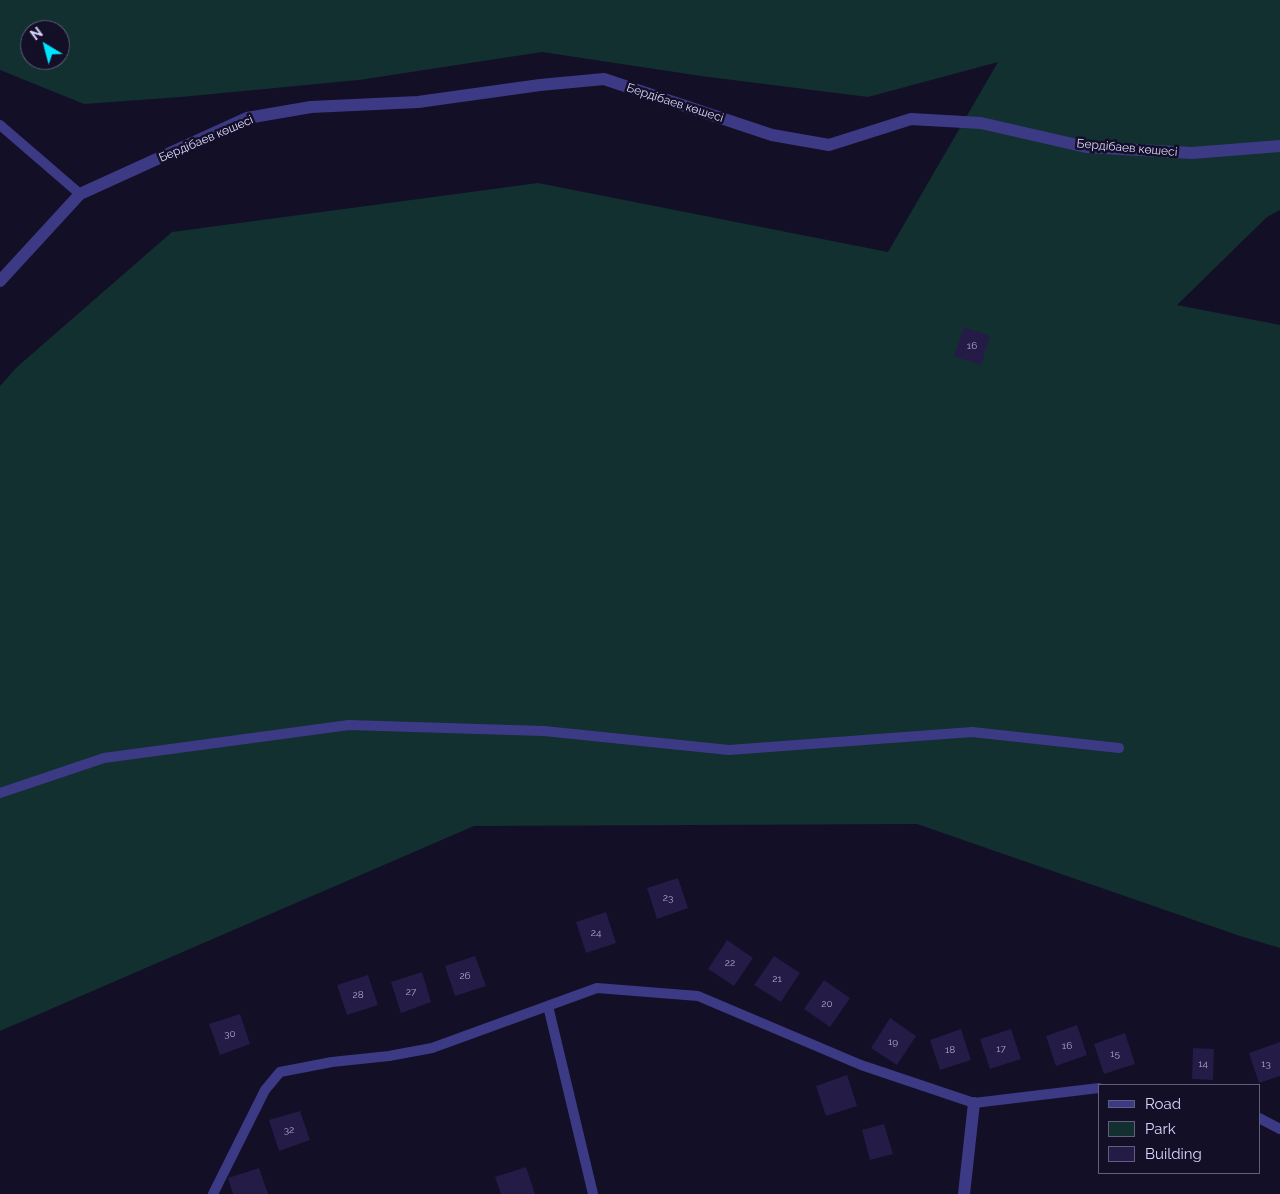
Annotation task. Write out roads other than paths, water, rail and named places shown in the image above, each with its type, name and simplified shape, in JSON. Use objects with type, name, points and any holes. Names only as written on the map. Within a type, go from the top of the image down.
[{"type":"street","name":"Бердібаев көшесі","points":[[80,194],[247,118],[311,107],[418,102],[540,85],[604,79],[772,135],[829,145],[911,119],[981,123],[1086,147],[1192,153],[1280,146]]},
{"type":"street","points":[[0,281],[80,194]]},
{"type":"street","points":[[964,1194],[974,1103]]},
{"type":"lane","points":[[0,125],[80,194]]},
{"type":"lane","points":[[0,793],[104,758],[349,725],[544,731],[729,750],[972,732],[1119,748]]},
{"type":"lane","points":[[213,1194],[265,1090],[280,1072],[332,1062],[389,1056],[432,1048],[597,988],[698,996],[861,1065],[974,1103],[1098,1088]]},
{"type":"lane","points":[[548,1006],[594,1194]]},
{"type":"lane","points":[[1260,1119],[1280,1129]]}]
